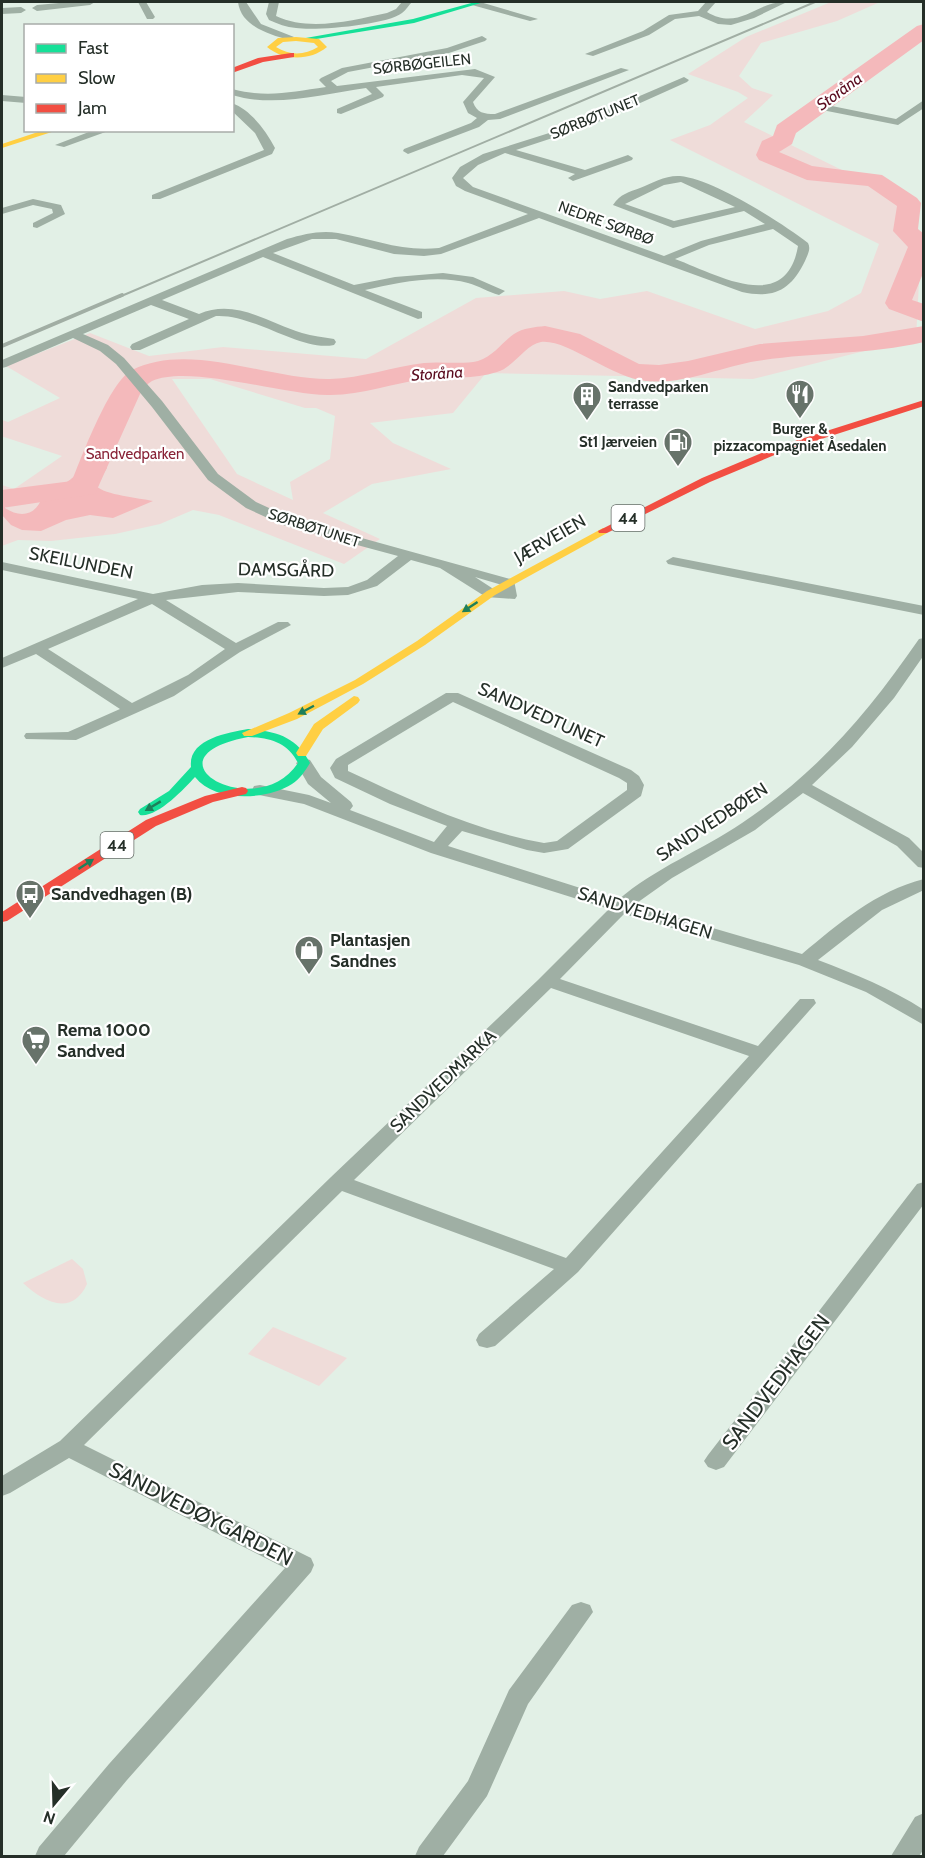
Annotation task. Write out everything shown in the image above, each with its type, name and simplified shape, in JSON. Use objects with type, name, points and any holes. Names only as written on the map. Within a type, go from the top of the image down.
[{"type":"main road","points":[[234,64],[281,40],[414,21],[478,2]]},
{"type":"main road","points":[[234,70],[261,60],[315,52],[357,29]]},
{"type":"main road","points":[[300,39],[320,43],[323,47]]},
{"type":"main road","points":[[272,46],[277,52],[291,55]]},
{"type":"main road","points":[[2,141],[31,132]]},
{"type":"main road","points":[[2,146],[48,132]]},
{"type":"main road","name":"JÆRVEIEN","points":[[303,758],[318,727],[431,644],[510,590],[712,486],[924,403]]},
{"type":"main road","name":"44","points":[[248,733],[281,723],[357,682],[421,643],[451,619],[490,594]]},
{"type":"main road","name":"44","points":[[2,918],[150,823],[209,799],[242,791],[260,790],[287,782],[298,773],[303,758],[294,744],[266,734],[248,733],[230,735],[203,749],[196,758],[197,768],[202,778],[213,785],[242,791]]},
{"type":"main road","name":"44","points":[[122,825],[173,794],[197,768]]},
{"type":"street","points":[[37,8],[90,2]]},
{"type":"street","points":[[142,2],[150,17]]},
{"type":"street","points":[[272,46],[238,17],[237,8],[242,2],[258,26],[300,39]]},
{"type":"street","points":[[274,2],[272,18],[282,23],[302,26],[396,14],[407,2]]},
{"type":"street","points":[[478,2],[533,18]]},
{"type":"street","points":[[701,13],[711,2]]},
{"type":"street","points":[[590,54],[646,33],[672,17],[701,13],[719,24],[733,22],[782,2]]},
{"type":"street","points":[[2,11],[21,10]]},
{"type":"street","name":"SØRBØGEILEN","points":[[334,89],[324,80],[345,70],[448,50],[482,39]]},
{"type":"street","points":[[408,151],[475,125],[485,117],[504,116],[546,97],[572,91],[624,70]]},
{"type":"street","name":"SØRBØGEILEN","points":[[234,92],[252,98],[271,98],[462,72],[484,74],[490,77],[488,81],[468,102],[472,113],[485,117]]},
{"type":"street","name":"SØRBØTUNET","points":[[538,214],[469,189],[460,184],[457,178],[460,172],[470,165],[518,144],[552,136],[684,80]]},
{"type":"street","points":[[341,111],[379,95],[369,85]]},
{"type":"street","points":[[2,98],[24,100]]},
{"type":"street","points":[[234,105],[252,98]]},
{"type":"street","points":[[822,107],[898,122],[924,103]]},
{"type":"street","points":[[156,197],[268,152],[270,148],[259,132],[244,113],[234,107]]},
{"type":"street","points":[[60,145],[100,132]]},
{"type":"street","name":"SØRBØTUNET","points":[[506,150],[584,173]]},
{"type":"street","points":[[568,180],[628,158]]},
{"type":"street","name":"NEDRE SØRBØ","points":[[538,214],[746,289],[764,291],[776,289],[790,280],[804,245],[797,238],[744,208],[689,180],[678,179],[668,180],[626,197],[619,205],[673,225],[744,208]]},
{"type":"street","points":[[2,211],[33,202],[57,207],[59,214],[38,225]]},
{"type":"street","points":[[2,364],[291,241],[323,236],[351,239],[394,251],[424,253],[441,251],[538,214]]},
{"type":"street","name":"NEDRE SØRBØ","points":[[664,260],[705,243],[775,225]]},
{"type":"street","points":[[263,253],[418,315]]},
{"type":"street","points":[[484,285],[502,277]]},
{"type":"street","points":[[354,290],[391,280],[450,278],[469,279],[499,291]]},
{"type":"street","points":[[152,301],[199,318]]},
{"type":"street","points":[[136,347],[199,318],[228,310],[243,313],[302,337],[330,342]]},
{"type":"street","name":"SØRBØTUNET","points":[[74,334],[104,348],[120,362],[157,404],[213,477],[251,505],[288,522],[445,565],[510,590]]},
{"type":"street","name":"DAMSGÅRD","points":[[2,663],[153,598],[179,592],[248,587],[349,591],[366,586],[407,556]]},
{"type":"street","points":[[673,561],[924,611]]},
{"type":"street","name":"SØRBØTUNET","points":[[445,565],[490,594],[510,590]]},
{"type":"street","name":"SKEILUNDEN","points":[[2,566],[153,598]]},
{"type":"street","points":[[153,598],[235,649]]},
{"type":"street","points":[[32,736],[70,736],[129,708],[168,693],[235,649],[283,626]]},
{"type":"street","name":"SANDVEDBØEN","points":[[621,907],[642,889],[749,826],[802,786],[872,716],[919,659],[924,642]]},
{"type":"street","points":[[38,649],[129,708]]},
{"type":"street","name":"SANDVEDTUNET","points":[[452,696],[625,774],[636,785],[635,792],[562,845],[544,848],[527,845],[458,824],[396,801],[341,774],[338,768],[342,762],[452,696]]},
{"type":"street","name":"SANDVEDHAGEN","points":[[303,758],[319,786],[361,818],[385,831],[621,907],[805,961],[873,988],[924,1019]]},
{"type":"street","points":[[802,786],[903,842],[924,863]]},
{"type":"street","name":"SANDVEDHAGEN","points":[[260,790],[309,800],[361,818]]},
{"type":"street","points":[[437,849],[458,824]]},
{"type":"street","points":[[805,961],[852,923],[886,902],[924,884]]},
{"type":"street","name":"SANDVEDMARKA","points":[[68,1447],[268,1249],[548,981],[621,907]]},
{"type":"street","points":[[548,981],[760,1053]]},
{"type":"street","points":[[487,1340],[570,1267],[807,1003]]},
{"type":"street","points":[[338,1182],[447,1224],[570,1267]]},
{"type":"street","name":"SANDVEDHAGEN","points":[[716,1461],[924,1189]]},
{"type":"street","points":[[2,1487],[68,1447]]},
{"type":"street","name":"SANDVEDØYGARDEN","points":[[48,1857],[118,1772],[302,1565],[68,1447]]},
{"type":"street","points":[[428,1857],[478,1788],[518,1698],[581,1612]]},
{"type":"street","points":[[904,1857],[924,1826]]},
{"type":"green space","name":"Sandvedparken","points":[[831,2],[880,2],[837,21],[761,43],[739,76],[752,88],[773,95],[744,122],[909,203],[907,220],[921,245],[916,338],[753,379],[486,373],[453,413],[370,423],[393,443],[451,469],[372,484],[323,513],[380,539],[344,564],[219,515],[193,510],[160,524],[115,534],[51,541],[18,540],[2,546],[2,485],[14,489],[62,456],[2,438],[2,420],[8,422],[60,398],[6,366],[90,333],[149,356],[223,347],[366,359],[476,298],[564,291],[600,299],[647,291],[755,329],[828,311],[861,293],[879,244],[670,140],[710,125],[748,98],[738,92],[688,74],[746,37]],"holes":[[[172,379],[210,379],[305,408],[316,408],[335,416],[330,459],[290,482],[293,500],[237,474]]]},
{"type":"green space","points":[[72,1259],[83,1269],[87,1284],[81,1294],[73,1300],[57,1303],[48,1300],[23,1283]]},
{"type":"green space","points":[[273,1327],[347,1358],[319,1386],[248,1354]]},
{"type":"shaded area","points":[[99,436],[108,439],[103,448],[107,468],[96,486],[114,494],[153,501],[113,518],[90,515],[66,520],[41,531],[22,530],[11,525],[2,515],[2,496],[42,491],[70,480],[83,464]],"holes":[[[35,496],[42,498],[31,512],[21,514],[5,508],[5,504],[13,498]]]},
{"type":"waterway","name":"Storåna","points":[[924,30],[785,130],[784,139],[770,146],[767,155],[807,173],[874,180],[909,203],[905,231],[921,245],[898,303],[924,314]]},
{"type":"waterway","name":"Storåna","points":[[2,499],[84,488],[109,427],[126,394],[141,376],[160,370],[182,368],[207,370],[306,386],[339,386],[425,371],[462,370],[490,366],[505,357],[523,340],[545,334],[571,340],[632,370],[659,373],[674,372],[760,352],[883,342],[924,334]]},
{"type":"railway","points":[[119,297],[815,2]]},
{"type":"railway","points":[[2,346],[122,295]]},
{"type":"traffic: fast","points":[[304,39],[414,21],[481,2]]},
{"type":"traffic: fast","points":[[248,733],[281,739],[294,748],[304,763],[288,781],[257,791],[226,790],[204,780],[197,769],[196,760],[199,753],[205,747],[223,739],[248,733]]},
{"type":"traffic: fast","points":[[144,812],[173,794],[197,768]]},
{"type":"traffic: slow","points":[[296,39],[316,41],[323,47],[317,51],[297,56],[283,54],[271,47],[281,40],[296,39]]},
{"type":"traffic: slow","points":[[2,146],[48,132]]},
{"type":"traffic: slow","points":[[248,733],[293,716],[359,682],[421,643],[491,593],[603,531]]},
{"type":"traffic: slow","points":[[302,753],[318,727],[354,700]]},
{"type":"traffic: jam","points":[[234,70],[261,60],[291,55]]},
{"type":"traffic: jam","points":[[603,531],[706,480],[780,449],[924,403]]},
{"type":"traffic: jam","points":[[2,918],[151,823],[209,799],[242,791]]},
{"type":"place","name":"Burger & pizzacompagniet Åsedalen","points":[[800,420]]},
{"type":"place","name":"Sandvedparken terrasse","points":[[587,422]]},
{"type":"place","name":"St1 Jærveien","points":[[678,468]]},
{"type":"place","name":"Sandvedhagen (B)","points":[[30,920]]},
{"type":"place","name":"Plantasjen Sandnes","points":[[309,976]]},
{"type":"place","name":"Rema 1000 Sandved","points":[[36,1066]]}]
